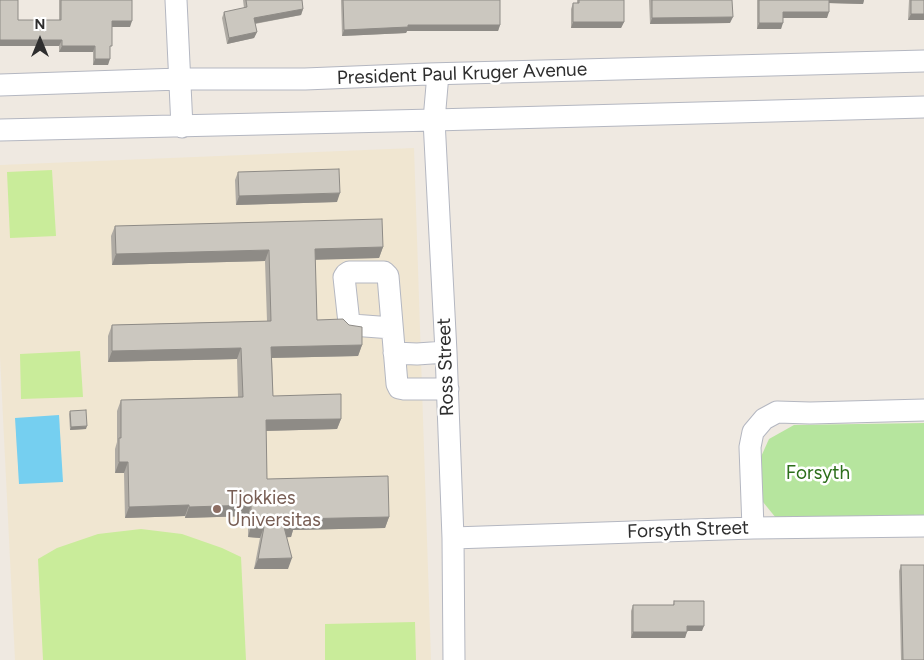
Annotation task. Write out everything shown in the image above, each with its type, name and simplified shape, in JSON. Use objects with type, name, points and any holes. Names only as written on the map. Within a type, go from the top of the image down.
[{"type":"street","points":[[176,0],[182,126]]},
{"type":"street","name":"President Paul Kruger Avenue","points":[[0,85],[180,79],[305,79],[924,61]]},
{"type":"street","name":"Ross Street","points":[[438,74],[434,120],[448,389],[453,538],[454,660]]},
{"type":"street","points":[[0,130],[924,106]]},
{"type":"street","points":[[392,328],[397,384],[399,388],[404,390],[448,389]]},
{"type":"street","points":[[394,353],[446,352]]},
{"type":"street","points":[[753,528],[750,447],[753,432],[764,419],[777,412],[924,410]]},
{"type":"street","name":"Forsyth Street","points":[[453,538],[753,528],[924,526]]},
{"type":"shaded area","name":"Tjokkies Universitas","points":[[414,148],[431,660],[15,660],[0,357],[0,165]]},
{"type":"green space","points":[[52,170],[56,236],[10,238],[7,172]]},
{"type":"green space","points":[[80,351],[83,397],[21,399],[20,354]]},
{"type":"green space","name":"Forsyth","points":[[924,423],[924,519],[776,518],[763,502],[760,459],[769,439],[794,425]]},
{"type":"green space","points":[[141,529],[182,534],[241,557],[246,660],[43,660],[38,559],[57,548],[98,534]]},
{"type":"green space","points":[[415,622],[416,660],[325,660],[325,624]]},
{"type":"water","points":[[59,415],[63,482],[19,484],[15,418]]},
{"type":"building","points":[[0,0],[18,0],[18,20],[61,20],[61,0],[132,0],[132,21],[112,21],[110,59],[95,59],[95,46],[62,46],[62,40],[0,40]]},
{"type":"building","points":[[246,0],[302,0],[303,9],[254,18],[257,32],[229,38],[224,12],[247,7]]},
{"type":"building","points":[[343,0],[500,0],[500,25],[408,25],[408,27],[344,30]]},
{"type":"building","points":[[579,0],[624,0],[624,22],[573,22],[573,3],[579,3]]},
{"type":"building","points":[[652,0],[732,0],[733,17],[652,18]]},
{"type":"building","points":[[759,0],[829,0],[829,12],[783,12],[783,23],[759,23]]},
{"type":"building","points":[[911,0],[924,0],[924,14],[911,14]]},
{"type":"building","points":[[339,169],[340,193],[239,196],[238,172]]},
{"type":"building","points":[[382,219],[383,247],[315,249],[317,320],[343,319],[349,325],[362,327],[362,345],[271,347],[273,396],[341,394],[341,419],[266,420],[267,479],[388,476],[389,517],[294,519],[295,526],[284,527],[292,558],[258,559],[264,527],[251,526],[251,505],[129,507],[128,462],[119,462],[121,400],[243,397],[241,348],[112,351],[112,325],[271,321],[269,250],[116,254],[115,226]]},
{"type":"building","points":[[86,410],[87,426],[71,427],[70,411]]},
{"type":"building","points":[[901,565],[924,565],[924,660],[903,660]]},
{"type":"building","points":[[674,601],[704,601],[704,626],[687,626],[687,632],[633,632],[633,605],[674,605]]},
{"type":"place","name":"Tjokkies Universitas","points":[[217,509]]}]
